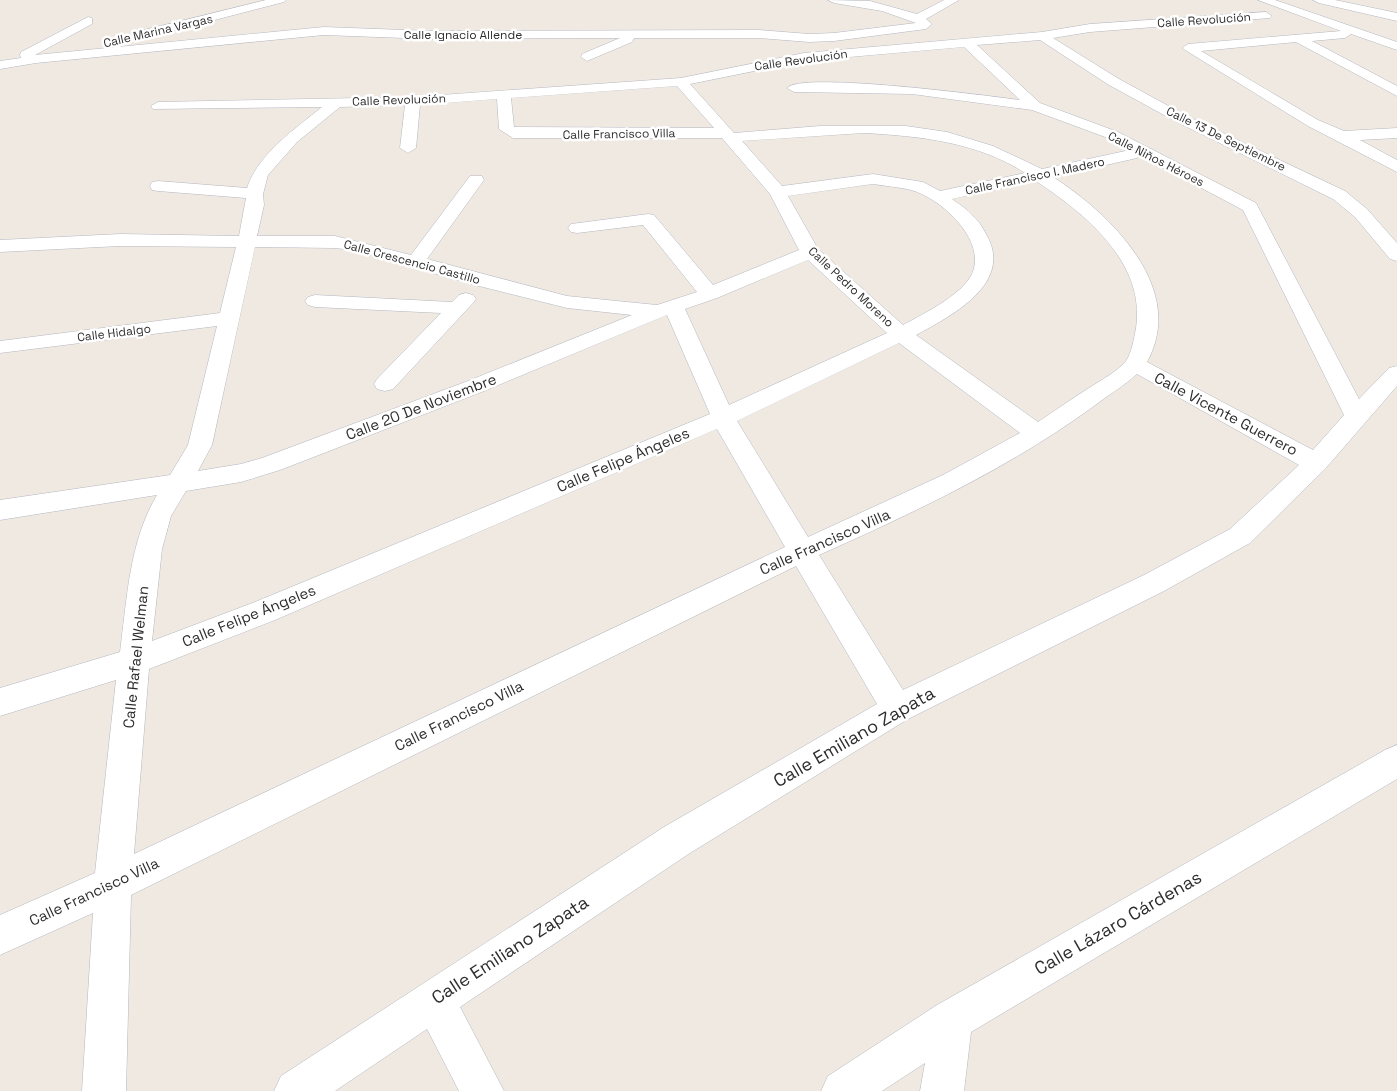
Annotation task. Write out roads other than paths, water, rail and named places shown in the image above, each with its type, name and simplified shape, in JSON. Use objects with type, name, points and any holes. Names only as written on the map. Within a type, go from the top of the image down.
[{"type":"street","name":"Calle Marina Vargas","points":[[36,59],[280,0]]},
{"type":"street","points":[[834,0],[884,9],[929,27],[961,44],[1035,106]]},
{"type":"street","name":"Calle Ignacio Allende","points":[[3,64],[324,30],[430,41],[565,35],[712,34],[817,37],[869,34],[929,27],[953,0]]},
{"type":"street","points":[[1272,11],[1299,0]]},
{"type":"street","points":[[1319,0],[1397,17]]},
{"type":"street","points":[[1232,5],[1272,11],[1366,35],[1396,45]]},
{"type":"street","points":[[856,16],[884,9]]},
{"type":"street","points":[[1272,11],[1345,34]]},
{"type":"street","name":"Calle Revolución","points":[[158,106],[414,101],[681,82],[804,57],[961,44],[1042,36],[1090,28],[1272,11]]},
{"type":"street","points":[[3,64],[54,41],[88,21]]},
{"type":"street","points":[[609,22],[667,25],[712,34]]},
{"type":"street","points":[[1366,35],[1345,34],[1188,48],[1313,123],[1342,136],[1397,168]]},
{"type":"street","points":[[523,49],[565,35]]},
{"type":"street","points":[[587,57],[639,35]]},
{"type":"street","name":"Calle 13 De Septiembre","points":[[1042,36],[1114,82],[1180,118],[1340,195],[1361,213],[1397,255]]},
{"type":"street","points":[[1300,38],[1397,92]]},
{"type":"street","points":[[874,51],[887,64]]},
{"type":"street","points":[[694,65],[708,76]]},
{"type":"street","points":[[900,77],[912,90]]},
{"type":"street","name":"Calle Pedro Moreno","points":[[681,82],[778,192],[810,252],[901,334],[1038,434]]},
{"type":"street","name":"Calle Niños Héroes","points":[[794,88],[833,87],[912,90],[1035,106],[1113,135],[1250,207],[1356,416]]},
{"type":"street","name":"Calle Francisco Villa","points":[[0,935],[113,884],[802,551],[908,505],[1053,426],[1135,364],[1146,333],[1147,302],[1133,266],[1117,238],[1080,204],[1043,175],[980,146],[927,132],[864,128],[727,135],[513,134],[507,129],[504,94]]},
{"type":"street","name":"Calle Niños Héroes","points":[[961,97],[1039,116],[1102,140],[1230,211],[1254,217]]},
{"type":"street","points":[[408,148],[414,101]]},
{"type":"street","name":"Calle Rafael Welman","points":[[104,1091],[113,884],[134,661],[148,549],[158,516],[200,445],[254,205],[254,194],[260,174],[292,139],[337,102]]},
{"type":"street","points":[[1342,136],[1397,133]]},
{"type":"street","name":"Calle Francisco I. Madero","points":[[938,197],[1131,155]]},
{"type":"street","name":"Calle Felipe Ángeles","points":[[0,702],[134,661],[265,611],[724,418],[941,313],[971,289],[984,269],[984,251],[978,236],[968,220],[938,197],[917,186],[874,179],[778,192]]},
{"type":"street","points":[[415,262],[476,180]]},
{"type":"street","points":[[158,186],[254,194]]},
{"type":"street","points":[[577,228],[648,219],[710,294]]},
{"type":"street","name":"Calle Crescencio Castillo","points":[[0,246],[120,240],[335,242],[354,245],[482,282],[567,302],[666,309],[710,294],[810,252]]},
{"type":"street","points":[[385,384],[482,282]]},
{"type":"street","points":[[315,301],[458,308]]},
{"type":"street","points":[[666,309],[724,418],[897,709]]},
{"type":"street","name":"Calle 20 De Noviembre","points":[[0,510],[241,473],[272,464],[476,386],[666,309]]},
{"type":"street","name":"Calle Hidalgo","points":[[0,347],[228,318]]},
{"type":"street","name":"Calle Vicente Guerrero","points":[[1135,364],[1316,463]]},
{"type":"street","name":"Calle Emiliano Zapata","points":[[296,1091],[677,840],[897,709],[1154,583],[1240,536],[1316,463],[1356,416],[1397,373]]},
{"type":"street","name":"Calle Lázaro Cárdenas","points":[[843,1091],[952,1020],[1397,761]]},
{"type":"street","points":[[434,999],[482,1091]]},
{"type":"street","points":[[942,1091],[952,1020]]}]
